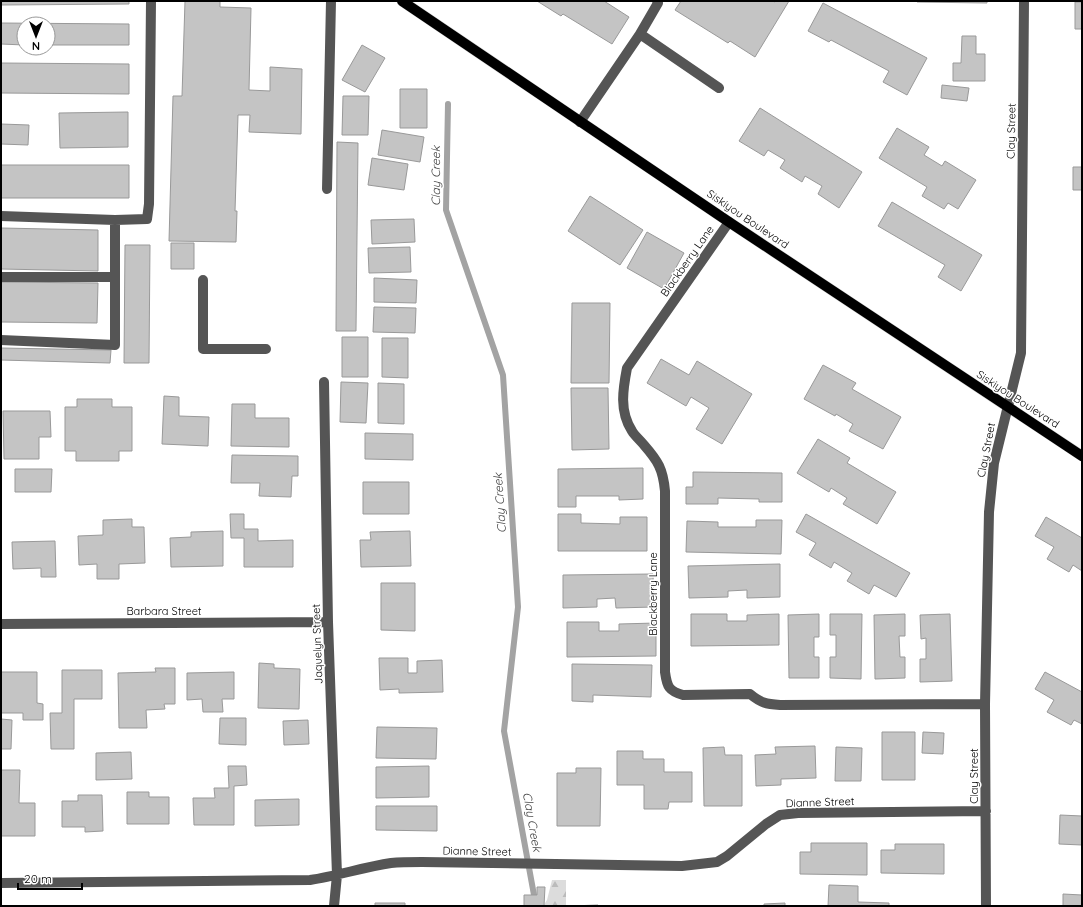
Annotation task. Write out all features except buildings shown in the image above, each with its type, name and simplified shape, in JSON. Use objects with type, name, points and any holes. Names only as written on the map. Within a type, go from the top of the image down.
[{"type":"main road","name":"Siskiyou Boulevard","points":[[402,1],[729,222],[1082,456]]},
{"type":"street","points":[[1,216],[115,220],[147,219],[149,204],[151,1]]},
{"type":"street","points":[[326,189],[332,1]]},
{"type":"street","points":[[580,122],[640,34],[658,3],[657,1]]},
{"type":"street","name":"Clay Street","points":[[986,906],[985,704],[989,512],[994,463],[1021,353],[1024,1]]},
{"type":"street","points":[[640,34],[719,88]]},
{"type":"street","points":[[1,340],[115,345],[115,220]]},
{"type":"street","name":"Blackberry Lane","points":[[729,222],[627,368],[623,394],[623,409],[632,430],[659,464],[663,476],[665,491],[665,672],[667,685],[674,693],[683,695],[750,694],[765,704],[780,705],[985,704]]},
{"type":"street","points":[[1,276],[115,277]]},
{"type":"street","points":[[203,280],[203,349],[266,349]]},
{"type":"street","name":"Jaquelyn Street","points":[[324,382],[328,622],[337,875],[334,906]]},
{"type":"street","name":"Barbara Street","points":[[1,624],[328,622]]},
{"type":"street","name":"Dianne Street","points":[[1,883],[310,880],[393,863],[422,862],[682,866],[717,862],[780,815],[798,813],[986,811]]},
{"type":"green space","points":[[552,880],[566,880],[566,906],[543,906],[547,900]]},
{"type":"waterway","name":"Clay Creek","points":[[448,104],[446,210],[503,375],[518,607],[504,731],[536,906]]}]
